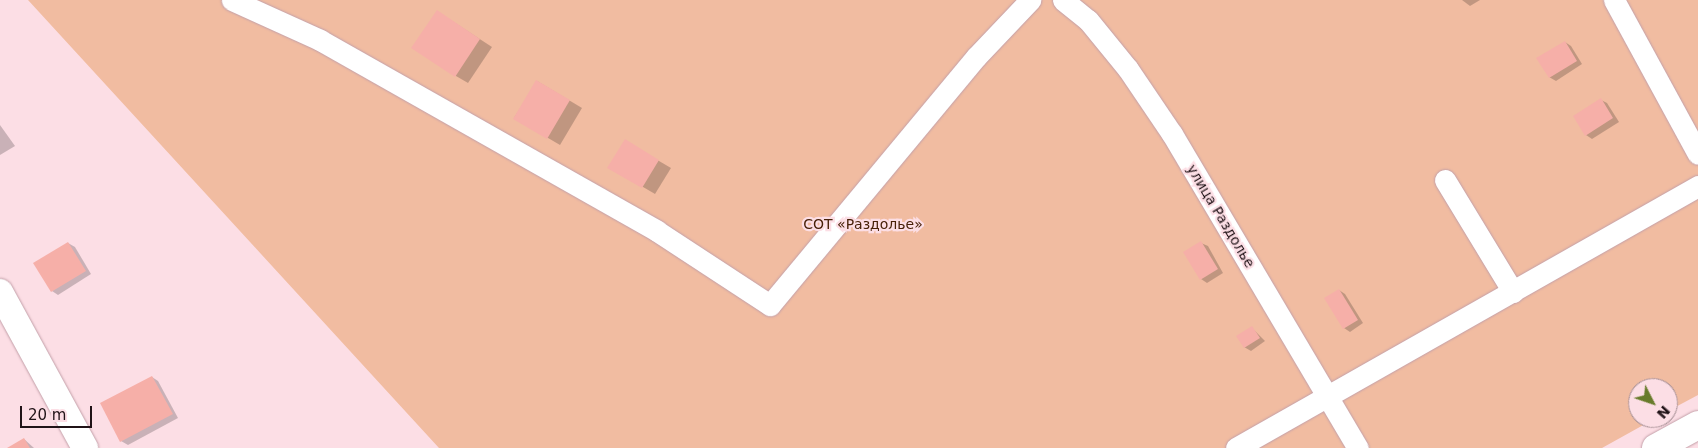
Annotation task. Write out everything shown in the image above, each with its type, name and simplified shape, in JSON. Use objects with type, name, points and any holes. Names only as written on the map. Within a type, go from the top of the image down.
[{"type":"main road","points":[[1656,448],[1698,424]]},
{"type":"street","points":[[232,0],[320,40],[476,128],[657,231],[770,305],[976,57],[1030,0]]},
{"type":"street","name":"улица Раздолье","points":[[1063,0],[1088,20],[1128,69],[1172,134],[1330,397],[1358,448]]},
{"type":"street","points":[[1614,0],[1698,154]]},
{"type":"street","points":[[1445,180],[1513,292]]},
{"type":"street","points":[[1236,448],[1330,397],[1698,186]]},
{"type":"street","points":[[0,292],[85,448]]},
{"type":"green space","name":"СОТ «Раздолье»","points":[[28,0],[1698,0],[1698,395],[1678,406],[1678,378],[1628,378],[1628,428],[1638,428],[1602,448],[439,448]]},
{"type":"building","points":[[437,10],[480,39],[455,77],[411,48]]},
{"type":"building","points":[[1565,41],[1577,61],[1549,78],[1536,58]]},
{"type":"building","points":[[536,80],[570,100],[547,139],[513,119]]},
{"type":"building","points":[[1601,98],[1613,118],[1585,136],[1573,116]]},
{"type":"building","points":[[625,139],[659,160],[642,188],[607,168]]},
{"type":"building","points":[[1201,241],[1218,269],[1200,280],[1183,252]]},
{"type":"building","points":[[68,242],[86,271],[51,292],[33,263]]},
{"type":"building","points":[[1339,289],[1358,320],[1343,329],[1324,298]]},
{"type":"building","points":[[1252,326],[1260,338],[1244,348],[1236,336]]},
{"type":"building","points":[[152,376],[173,414],[120,442],[100,403]]},
{"type":"building","points":[[24,438],[30,448],[7,448]]}]
